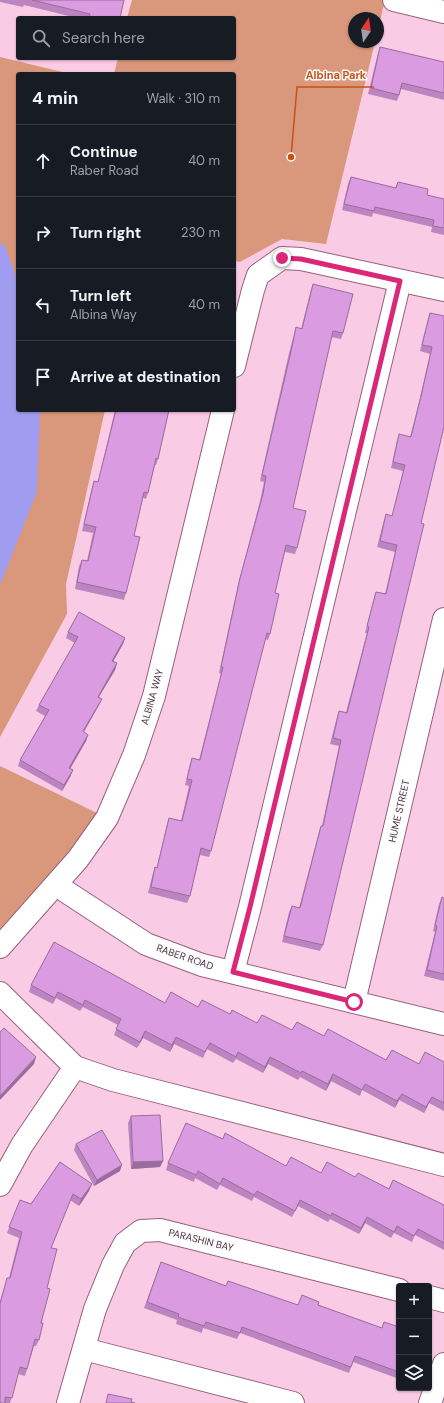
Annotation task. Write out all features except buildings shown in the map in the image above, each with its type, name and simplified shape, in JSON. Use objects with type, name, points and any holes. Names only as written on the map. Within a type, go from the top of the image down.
[{"type":"street","points":[[394,0],[444,12]]},
{"type":"street","points":[[236,358],[252,290],[258,275],[282,258],[301,259],[444,290]]},
{"type":"street","points":[[233,972],[250,907],[400,281]]},
{"type":"street","name":"ALBINA WAY","points":[[0,947],[78,859],[106,818],[134,755],[154,696],[223,412]]},
{"type":"street","name":"HUME STREET","points":[[354,1002],[444,619]]},
{"type":"street","name":"RABER ROAD","points":[[56,885],[146,944],[202,965],[444,1024]]},
{"type":"street","points":[[0,993],[75,1067],[114,1080],[444,1165]]},
{"type":"street","points":[[0,1185],[22,1145],[75,1067]]},
{"type":"street","name":"PARASHIN BAY","points":[[68,1403],[95,1309],[113,1265],[125,1243],[141,1232],[160,1230],[396,1289]]},
{"type":"street","points":[[432,1298],[444,1301]]},
{"type":"street","points":[[84,1349],[293,1403]]},
{"type":"street","points":[[430,1403],[444,1364]]},
{"type":"shaded area","points":[[132,0],[385,0],[382,12],[348,12],[348,48],[374,48],[326,244],[282,239],[240,262],[236,261],[236,72],[114,72],[118,60],[236,60],[236,16],[128,16]]},
{"type":"shaded area","points":[[0,57],[63,72],[16,72],[16,412],[105,412],[66,584],[67,614],[0,737]]},
{"type":"shaded area","points":[[0,243],[5,246],[16,276],[16,412],[40,412],[37,492],[0,585]]},
{"type":"shaded area","points":[[0,766],[97,813],[70,851],[0,940]]},
{"type":"place","name":"Albina Park","points":[[291,157]]},
{"type":"route","points":[[282,258],[301,259],[400,281],[250,907],[233,972],[354,1002]]}]
